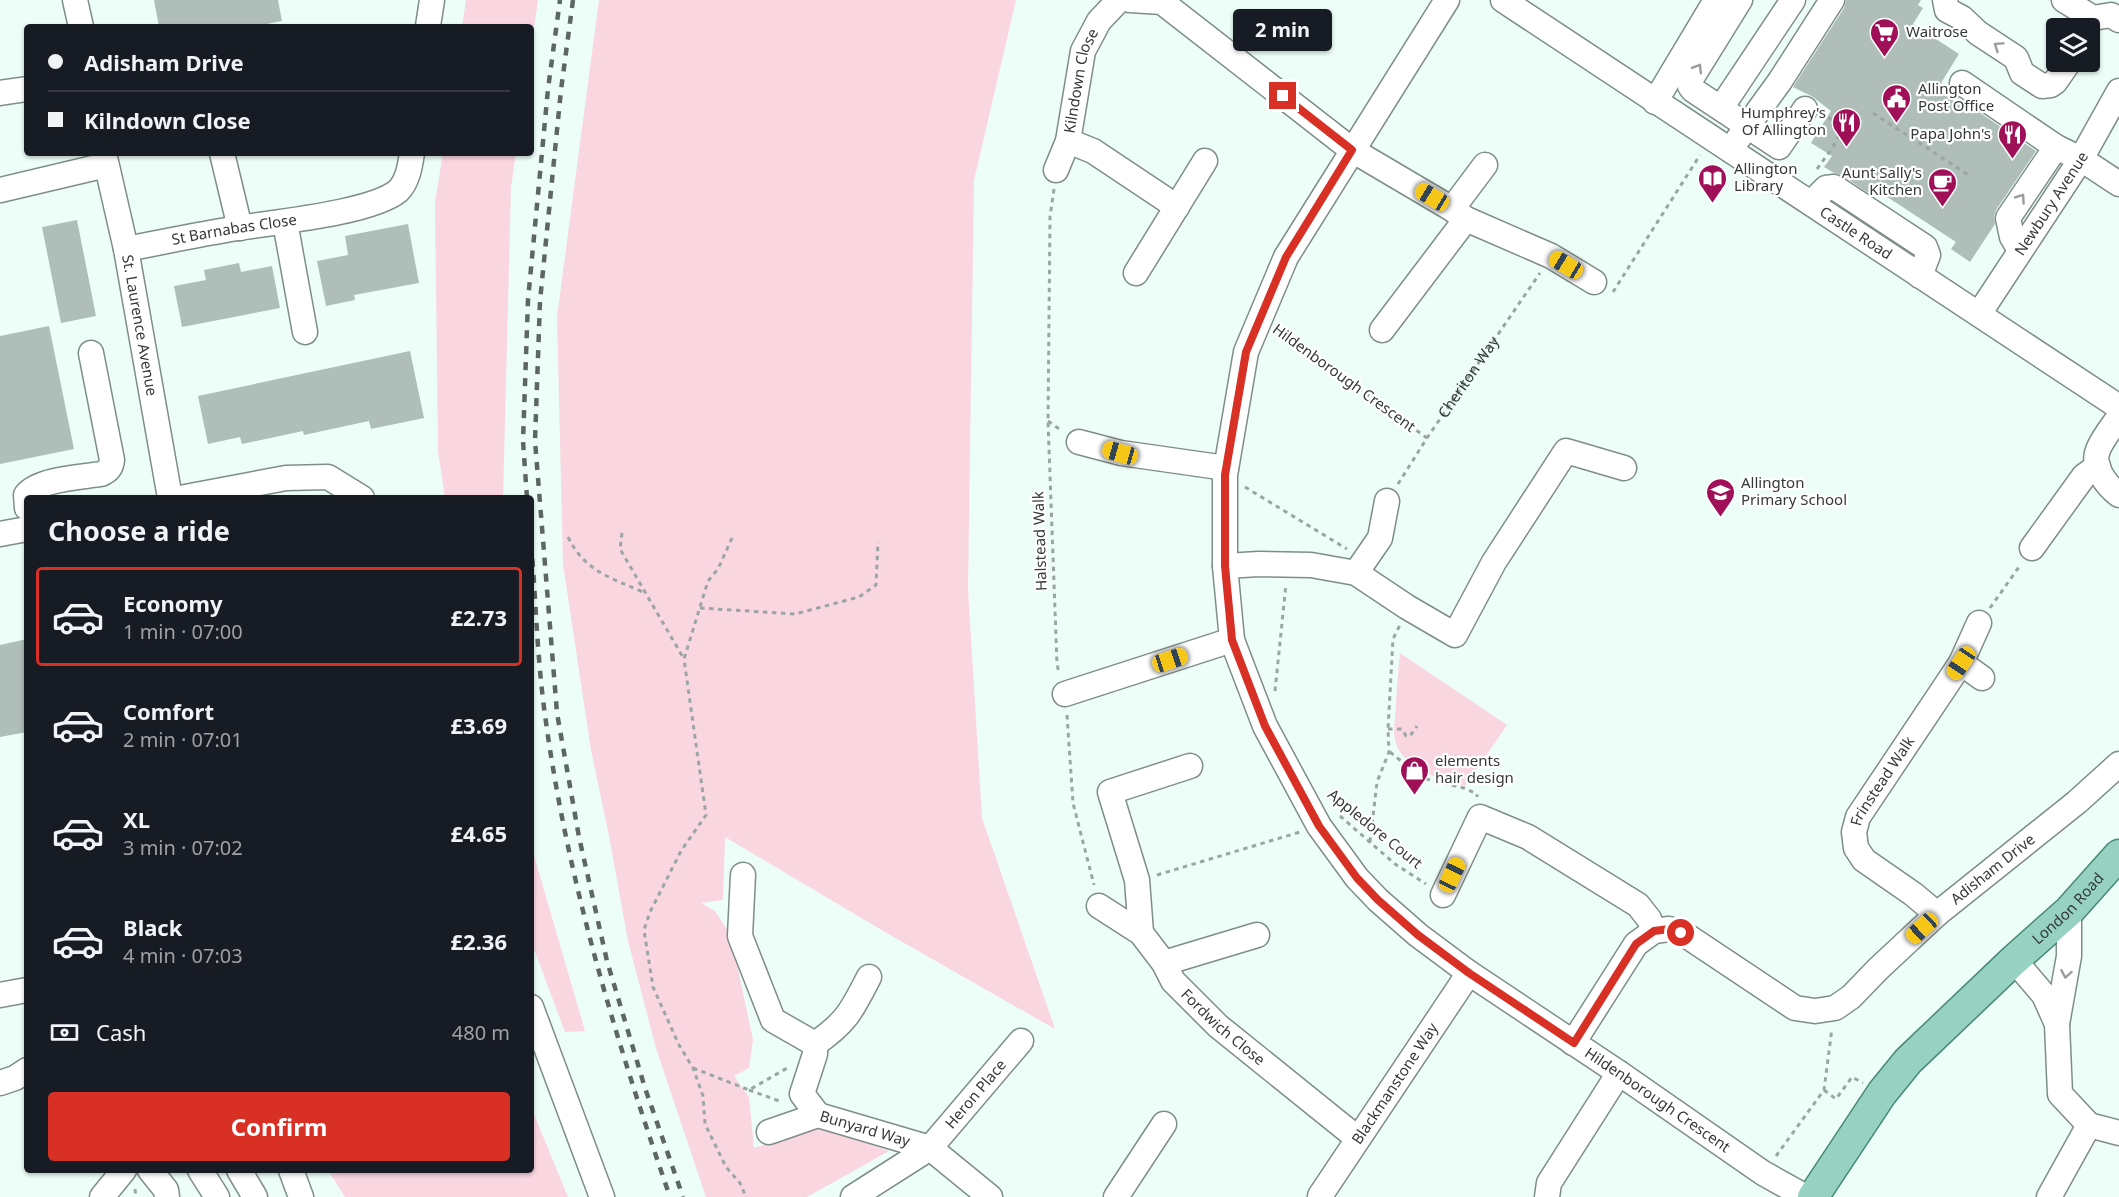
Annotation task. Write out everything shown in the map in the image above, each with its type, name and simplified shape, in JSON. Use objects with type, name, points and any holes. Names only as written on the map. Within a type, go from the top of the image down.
[{"type":"main road","name":"London Road","points":[[1882,1093],[1908,1061],[2069,910],[2119,855]]},
{"type":"main road","points":[[1813,1197],[1882,1093]]},
{"type":"street","points":[[75,0],[80,24]]},
{"type":"street","points":[[427,24],[432,0]]},
{"type":"street","name":"Kilndown Close","points":[[1056,170],[1068,141],[1083,51],[1099,21],[1119,0]]},
{"type":"street","points":[[1130,0],[1162,2],[1352,150],[1459,214],[1551,256],[1594,282]]},
{"type":"street","name":"Hildenborough Crescent","points":[[1447,0],[1286,257],[1246,352],[1226,471],[1225,566],[1232,640],[1270,735],[1327,819],[1357,878],[1378,900],[1418,935],[1469,973],[1620,1073],[1763,1173],[1806,1197]]},
{"type":"street","name":"Castle Road","points":[[1503,0],[2119,407]]},
{"type":"street","points":[[1655,102],[1716,0]]},
{"type":"street","points":[[1740,0],[1691,79],[1690,86],[1779,147],[1811,109]]},
{"type":"street","points":[[1720,108],[1793,0]]},
{"type":"street","points":[[1720,145],[1748,126],[1832,0]]},
{"type":"street","points":[[1945,0],[1947,10],[1962,18],[1978,33],[2016,58],[2022,73],[2042,86],[2051,85],[2062,72]]},
{"type":"street","points":[[2064,0],[2084,18]]},
{"type":"street","points":[[2100,20],[2111,15],[2119,20]]},
{"type":"street","points":[[1962,83],[2056,147],[2081,159],[2119,184]]},
{"type":"street","points":[[0,93],[24,89]]},
{"type":"street","name":"Newbury Avenue","points":[[1979,314],[2081,159],[2119,91]]},
{"type":"street","points":[[1068,141],[1093,151],[1176,207]]},
{"type":"street","points":[[2020,250],[2012,237],[2008,218],[2056,147]]},
{"type":"street","points":[[223,156],[240,228]]},
{"type":"street","name":"St Barnabas Close","points":[[126,249],[285,222],[377,202],[399,190],[410,171],[412,156]]},
{"type":"street","points":[[0,190],[105,159]]},
{"type":"street","name":"St. Laurence Avenue","points":[[105,159],[126,249],[169,495]]},
{"type":"street","points":[[1136,273],[1205,161]]},
{"type":"street","points":[[1382,330],[1459,214],[1485,165]]},
{"type":"street","points":[[285,222],[305,332]]},
{"type":"street","points":[[26,495],[30,489],[41,484],[101,474],[112,466],[92,353]]},
{"type":"street","points":[[2119,417],[2097,452],[2103,480],[2119,495]]},
{"type":"street","points":[[1079,442],[1120,453],[1226,471]]},
{"type":"street","points":[[1225,566],[1288,564],[1361,567],[1407,607],[1455,635],[1494,562],[1566,451],[1624,468]]},
{"type":"street","points":[[2032,548],[2084,476],[2098,465]]},
{"type":"street","points":[[196,495],[286,478],[328,477],[357,495]]},
{"type":"street","points":[[1361,567],[1380,538],[1388,501]]},
{"type":"street","points":[[0,534],[24,530]]},
{"type":"street","name":"Frinstead Walk","points":[[1937,914],[1864,860],[1856,848],[1854,832],[1858,817],[1961,663],[1979,623]]},
{"type":"street","points":[[1065,694],[1232,640]]},
{"type":"street","points":[[1961,663],[1982,678]]},
{"type":"street","name":"Adisham Drive","points":[[1835,1008],[1851,998],[1878,969],[1937,914],[2077,802],[2119,764]]},
{"type":"street","points":[[1141,933],[1137,880],[1110,792],[1190,766]]},
{"type":"street","points":[[1443,895],[1480,817],[1528,837],[1638,905],[1649,919],[1654,931]]},
{"type":"street","points":[[743,875],[740,936],[773,1020],[815,1049],[850,1015],[869,977]]},
{"type":"street","name":"Fordwich Close","points":[[1099,906],[1141,933],[1164,963],[1173,981],[1218,1026],[1357,1138]]},
{"type":"street","points":[[2069,910],[2069,956],[2057,1024],[2060,1094],[2090,1125],[2119,1133]]},
{"type":"street","points":[[1574,1043],[1636,944],[1654,931],[1669,929],[1681,933],[1795,1008],[1815,1011],[1835,1008]]},
{"type":"street","points":[[1164,963],[1257,935]]},
{"type":"street","points":[[2014,960],[2044,995],[2057,1024]]},
{"type":"street","name":"Blackmanstone Way","points":[[1320,1196],[1469,973]]},
{"type":"street","points":[[0,995],[24,991]]},
{"type":"street","points":[[534,1015],[602,1197]]},
{"type":"street","name":"Heron Place","points":[[853,1197],[930,1148],[1021,1041]]},
{"type":"street","name":"Bunyard Way","points":[[815,1049],[802,1094],[818,1115],[930,1148],[990,1197]]},
{"type":"street","points":[[0,1069],[14,1067],[24,1070]]},
{"type":"street","points":[[0,1083],[24,1072]]},
{"type":"street","points":[[1547,1197],[1549,1183],[1620,1073]]},
{"type":"street","points":[[769,1132],[818,1115]]},
{"type":"street","points":[[1116,1197],[1164,1124]]},
{"type":"street","points":[[2049,1197],[2090,1125]]},
{"type":"street","points":[[102,1197],[122,1173]]},
{"type":"street","points":[[152,1173],[166,1190],[167,1197]]},
{"type":"street","points":[[202,1173],[217,1197]]},
{"type":"street","points":[[241,1173],[255,1197]]},
{"type":"street","points":[[292,1173],[301,1197]]},
{"type":"path","points":[[1811,109],[1844,127],[1833,147],[1812,175]]},
{"type":"path","points":[[1873,113],[1971,176]]},
{"type":"path","points":[[1594,282],[1611,296],[1720,145]]},
{"type":"path","name":"Halstead Walk","points":[[1056,170],[1050,217],[1048,421],[1057,664],[1065,694],[1073,803],[1099,906]]},
{"type":"path","name":"Cheriton Way","points":[[1388,501],[1427,438],[1551,256]]},
{"type":"path","name":"Hildenborough Crescent","points":[[1260,318],[1427,438]]},
{"type":"path","points":[[1226,471],[1361,567]]},
{"type":"path","points":[[622,533],[620,549],[684,659],[706,815],[681,851],[650,912],[644,930],[653,987],[679,1045],[693,1068],[703,1096],[705,1124],[726,1167],[740,1183],[746,1197]]},
{"type":"path","points":[[568,537],[572,546],[592,569],[647,594]]},
{"type":"path","points":[[684,659],[708,581],[718,569],[732,538]]},
{"type":"path","points":[[700,608],[795,614],[859,597],[876,585],[878,542]]},
{"type":"path","points":[[1979,623],[2032,548]]},
{"type":"path","points":[[1270,735],[1288,564]]},
{"type":"path","points":[[1370,842],[1377,782],[1389,752],[1388,729],[1393,639],[1407,607]]},
{"type":"path","points":[[1388,729],[1402,729],[1406,736],[1410,736],[1417,726]]},
{"type":"path","points":[[1389,752],[1422,778],[1464,788],[1477,794],[1480,817]]},
{"type":"path","points":[[1137,880],[1327,819]]},
{"type":"path","name":"Appledore Court","points":[[1327,819],[1370,842],[1395,864],[1443,895]]},
{"type":"path","points":[[1763,1173],[1824,1090],[1835,1008]]},
{"type":"path","points":[[693,1068],[749,1090],[815,1049]]},
{"type":"path","points":[[1824,1090],[1836,1099],[1852,1077],[1882,1093]]},
{"type":"shaded area","points":[[466,0],[538,0],[534,28],[534,24],[462,24]]},
{"type":"shaded area","points":[[599,0],[1016,0],[974,180],[968,589],[982,818],[1055,1029],[725,837],[723,900],[701,903],[715,911],[731,936],[753,1040],[749,1068],[734,1076],[749,1097],[754,1148],[819,1127],[889,1151],[807,1197],[706,1197],[656,1048],[628,941],[591,750],[563,564],[557,317]]},
{"type":"shaded area","points":[[443,156],[516,156],[511,187],[503,495],[445,495],[438,451],[435,203]]},
{"type":"shaded area","points":[[1400,653],[1507,725],[1465,786],[1419,770],[1402,754],[1396,744],[1394,729]]},
{"type":"shaded area","points":[[534,855],[585,1031],[565,1032],[534,949]]},
{"type":"shaded area","points":[[534,1114],[568,1197],[345,1197],[330,1173],[534,1173]]},
{"type":"building","points":[[154,0],[278,0],[282,21],[267,24],[158,24]]},
{"type":"building","points":[[1846,0],[1921,0],[1918,5],[1923,8],[1913,24],[1959,54],[1941,83],[1954,95],[2036,151],[1996,210],[1995,224],[1970,262],[1951,249],[1956,242],[1872,187],[1868,193],[1842,175],[1824,167],[1832,156],[1811,143],[1831,111],[1813,97],[1793,87],[1844,8]]},
{"type":"building","points":[[77,220],[96,316],[61,323],[42,227]]},
{"type":"building","points":[[408,224],[419,283],[354,295],[355,300],[326,306],[317,261],[348,255],[345,236]]},
{"type":"building","points":[[239,263],[241,272],[272,266],[280,308],[182,327],[174,286],[206,280],[204,270]]},
{"type":"building","points":[[49,326],[74,449],[0,464],[0,336]]},
{"type":"building","points":[[410,351],[424,418],[371,429],[369,421],[304,435],[303,431],[242,444],[240,437],[208,444],[198,396]]},
{"type":"building","points":[[24,640],[24,733],[0,737],[0,645]]},
{"type":"railway","points":[[527,495],[523,441],[528,300],[548,89],[560,0]]},
{"type":"railway","points":[[573,0],[561,90],[540,301],[535,441],[557,713],[579,837],[607,961],[645,1088],[683,1197]]},
{"type":"railway","points":[[534,589],[542,694],[554,777],[566,838],[595,959],[670,1197]]},
{"type":"place","name":"Waitrose","points":[[1885,58]]},
{"type":"place","name":"Allington Post Office","points":[[1897,124]]},
{"type":"place","name":"Humphrey's Of Allington","points":[[1847,148]]},
{"type":"place","name":"Papa John's","points":[[2012,160]]},
{"type":"place","name":"Allington Library","points":[[1713,204]]},
{"type":"place","name":"Aunt Sally's Kitchen","points":[[1943,208]]},
{"type":"place","name":"Allington Primary School","points":[[1720,518]]},
{"type":"place","name":"elements hair design","points":[[1414,796]]},
{"type":"route","points":[[1283,96],[1352,150],[1286,257],[1246,352],[1226,468],[1225,566],[1232,640],[1265,726],[1319,826],[1357,878],[1378,900],[1418,935],[1469,973],[1574,1043],[1636,944],[1654,931],[1669,929],[1681,933]]}]
